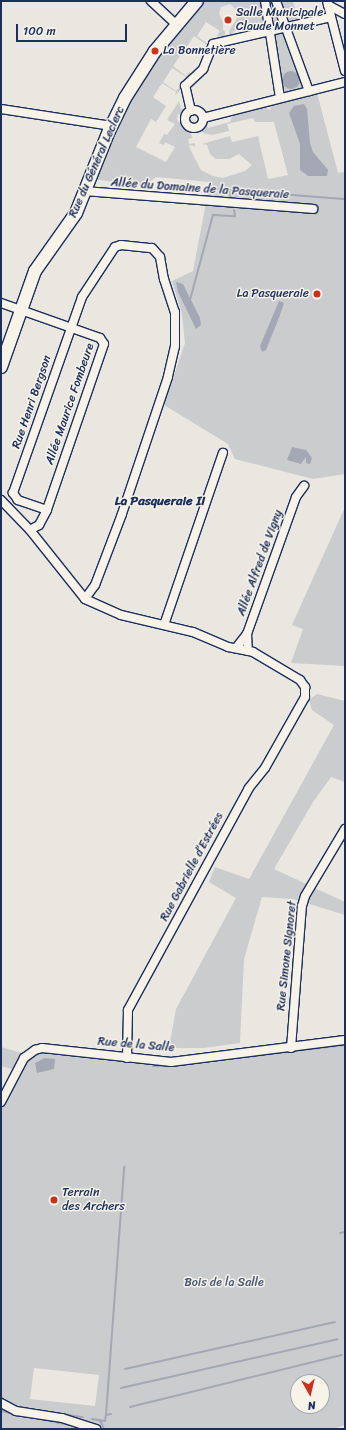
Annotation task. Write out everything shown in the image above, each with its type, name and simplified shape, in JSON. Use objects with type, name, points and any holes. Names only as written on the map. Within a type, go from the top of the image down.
[{"type":"street","points":[[151,1],[176,24]]},
{"type":"street","name":"Rue du Général Leclerc","points":[[1,367],[35,271],[72,220],[112,126],[146,65],[176,24],[197,1]]},
{"type":"street","points":[[265,1],[280,98]]},
{"type":"street","points":[[276,1],[309,91]]},
{"type":"street","points":[[328,3],[345,14]]},
{"type":"street","points":[[328,3],[345,71]]},
{"type":"street","points":[[345,18],[286,27],[269,32],[219,41],[210,46],[203,69],[186,86],[191,111],[186,119],[190,126],[199,126],[203,118],[345,82]]},
{"type":"street","points":[[1,109],[112,126]]},
{"type":"street","points":[[191,111],[199,112],[203,118]]},
{"type":"street","name":"Allée du Domaine de la Pasqueraie","points":[[85,192],[314,209]]},
{"type":"street","points":[[71,327],[84,292],[115,247],[121,245],[154,249],[160,257],[177,322],[172,360],[161,397],[98,578],[85,599]]},
{"type":"street","name":"Allée Maurice Fombeure","points":[[1,303],[71,327],[100,338],[104,342],[104,347],[47,510],[39,525],[30,530]]},
{"type":"street","name":"Rue Henri Bergson","points":[[47,510],[18,500],[13,493],[71,327]]},
{"type":"street","points":[[164,625],[223,453]]},
{"type":"street","name":"Allée Alfred de Vigny","points":[[236,648],[247,634],[296,497],[304,486]]},
{"type":"street","points":[[1,500],[30,530],[85,599],[121,615],[194,632],[248,651],[247,634]]},
{"type":"street","name":"Rue Gabrielle d’Estrées","points":[[127,1058],[128,1010],[249,788],[265,768],[305,697],[305,687],[300,680],[262,657],[248,651]]},
{"type":"street","name":"Rue Simone Signoret","points":[[291,1048],[302,906],[305,896],[345,829]]},
{"type":"street","name":"Rue de la Salle","points":[[1,1102],[24,1058],[35,1050],[74,1050],[127,1058],[171,1062],[345,1040]]},
{"type":"street","points":[[1,1403],[16,1411],[62,1418],[96,1429]]},
{"type":"green space","points":[[203,1],[262,1],[265,29],[251,34],[249,28],[234,31],[230,38],[229,31],[238,16],[237,10],[230,4],[221,7],[219,13],[223,22],[225,38],[217,36],[220,31],[206,22],[197,36],[208,44],[211,39],[205,50],[207,45],[194,36],[173,66],[186,76],[190,71],[190,75],[183,81],[186,77],[172,68],[163,82],[176,91],[180,86],[180,91],[175,95],[176,92],[162,83],[153,97],[166,106],[156,122],[151,119],[136,147],[166,162],[175,147],[165,142],[164,145],[159,143],[164,134],[167,135],[175,124],[167,120],[179,101],[181,109],[187,109],[183,114],[178,114],[177,120],[191,134],[192,138],[188,139],[189,144],[195,143],[195,146],[189,145],[190,149],[201,170],[213,176],[223,178],[245,171],[252,165],[239,154],[229,159],[216,159],[210,154],[207,145],[202,144],[230,136],[232,142],[258,136],[268,179],[288,175],[274,122],[255,122],[253,118],[227,124],[229,131],[212,135],[203,133],[201,129],[206,121],[208,128],[230,122],[233,115],[263,107],[271,110],[270,104],[317,93],[338,173],[345,172],[345,474],[313,479],[235,459],[228,444],[164,405],[185,343],[182,314],[172,281],[193,271],[210,182],[156,177],[144,186],[93,179],[112,135],[143,75]]},
{"type":"green space","points":[[281,1],[293,1],[298,20],[296,22],[291,24],[285,20],[287,16]]},
{"type":"green space","points":[[273,2],[281,21],[275,27],[271,24],[268,3]]},
{"type":"green space","points":[[284,32],[304,87],[288,94],[282,90],[274,35]]},
{"type":"green space","points":[[345,507],[345,666],[291,663],[303,629],[292,625]]},
{"type":"green space","points":[[317,694],[345,701],[345,782],[331,777],[313,802],[274,869],[345,902],[345,915],[293,899],[262,897],[244,959],[240,1043],[204,1048],[169,1048],[176,1009],[236,898],[209,882],[215,867],[249,879],[334,725],[312,710],[309,700]]},
{"type":"green space","name":"Bois de la Salle","points":[[345,1044],[345,1425],[333,1429],[1,1429],[1,1102],[24,1058],[35,1050],[163,1066],[208,1063]],"holes":[[[34,1368],[99,1375],[95,1406],[30,1399]]]},
{"type":"green space","points":[[1,1047],[22,1053],[12,1069],[1,1066]]},
{"type":"shaded area","points":[[291,71],[297,74],[300,80],[297,86],[291,89],[285,86],[282,80],[285,74]]},
{"type":"shaded area","points":[[304,104],[307,109],[310,143],[313,152],[328,170],[327,176],[308,176],[300,170],[300,144],[289,113],[294,106]]},
{"type":"shaded area","points":[[176,282],[183,284],[200,318],[201,325],[196,329],[178,292]]},
{"type":"shaded area","points":[[279,301],[284,303],[280,315],[266,350],[262,352],[260,346]]},
{"type":"shaded area","points":[[292,447],[306,450],[312,458],[310,464],[306,463],[306,457],[301,464],[287,460]]},
{"type":"shaded area","points":[[45,1058],[55,1059],[54,1069],[37,1073],[35,1063]]},
{"type":"waterway","points":[[215,189],[229,190]]},
{"type":"waterway","points":[[231,198],[229,190],[344,199]]},
{"type":"waterway","points":[[190,300],[213,215],[235,216],[234,210]]},
{"type":"waterway","points":[[178,1065],[345,1045]]},
{"type":"waterway","points":[[153,1066],[170,1066]]},
{"type":"waterway","points":[[111,1414],[106,1415],[124,1167]]},
{"type":"waterway","points":[[340,1233],[345,1232]]},
{"type":"waterway","points":[[125,1369],[335,1322]]},
{"type":"waterway","points":[[121,1388],[338,1339]]},
{"type":"waterway","points":[[130,1407],[342,1355]]},
{"type":"waterway","points":[[1,1396],[4,1401]]},
{"type":"waterway","points":[[15,1407],[25,1408]]},
{"type":"waterway","points":[[1,1411],[70,1425]]},
{"type":"waterway","points":[[63,1414],[83,1417]]},
{"type":"waterway","points":[[92,1419],[105,1421],[106,1415]]},
{"type":"waterway","points":[[100,1420],[104,1429]]},
{"type":"place","name":"Salle Municipale Claude Monnet","points":[[228,20]]},
{"type":"place","name":"La Bonnetière","points":[[155,51]]},
{"type":"place","name":"La Pasqueraie","points":[[317,294]]},
{"type":"place","name":"Terrain des Archers","points":[[54,1200]]},
{"type":"district","name":"La Pasqueraie II","points":[[160,501]]}]
